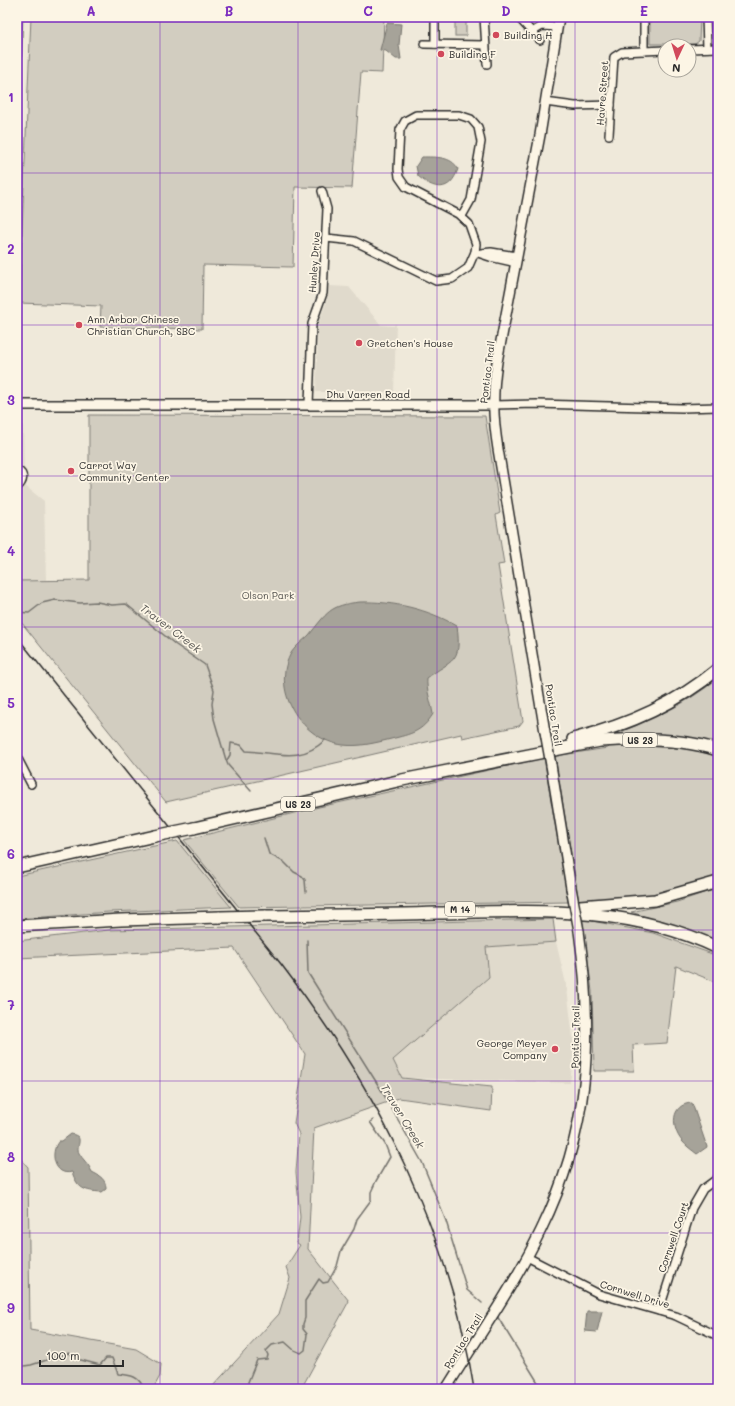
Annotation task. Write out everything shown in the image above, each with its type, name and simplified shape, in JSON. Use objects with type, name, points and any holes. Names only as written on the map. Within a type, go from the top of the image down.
[{"type":"highway","points":[[402,780],[480,759],[574,739],[616,727],[651,712],[678,698],[718,669]]},
{"type":"highway","name":"US 23","points":[[17,867],[402,780],[600,742],[627,739],[664,741],[688,743],[718,750]]},
{"type":"highway","name":"M 14","points":[[360,914],[432,909],[588,906],[628,903],[661,898],[718,882]]},
{"type":"highway","points":[[17,926],[121,920],[220,917],[534,911],[593,914],[633,920],[658,926],[718,948]]},
{"type":"main road","name":"Pontiac Trail","points":[[446,1389],[542,1230],[563,1176],[573,1144],[582,1101],[588,1030],[586,987],[579,931],[497,443],[493,405],[497,362],[545,102],[559,17]]},
{"type":"main road","name":"Dhu Varren Road","points":[[17,405],[493,405]]},
{"type":"street","points":[[435,17],[435,44]]},
{"type":"street","points":[[484,17],[486,64]]},
{"type":"street","points":[[518,17],[540,40]]},
{"type":"street","points":[[644,17],[644,51]]},
{"type":"street","points":[[706,17],[707,48]]},
{"type":"street","points":[[532,32],[542,26],[557,27]]},
{"type":"street","points":[[424,44],[485,44]]},
{"type":"street","points":[[697,49],[718,48]]},
{"type":"street","name":"Havre Street","points":[[610,135],[614,57],[622,52],[657,50]]},
{"type":"street","points":[[545,102],[575,106],[611,105]]},
{"type":"street","points":[[326,238],[354,241],[436,281],[452,279],[464,273],[478,253],[472,230],[462,216],[411,190],[402,183],[398,169],[400,130],[404,122],[410,117],[421,114],[459,114],[471,119],[478,127],[481,142],[471,200],[462,216]]},
{"type":"street","name":"Hunley Drive","points":[[309,404],[312,324],[323,293],[327,209],[322,191]]},
{"type":"street","points":[[478,253],[490,257],[516,260]]},
{"type":"street","name":"Dhu Varren Road","points":[[493,405],[537,404],[682,408],[718,407]]},
{"type":"street","points":[[17,470],[22,473],[23,478],[21,484],[17,486]]},
{"type":"street","points":[[17,757],[31,784]]},
{"type":"street","name":"Cornwell Court","points":[[659,1311],[692,1208],[704,1189],[718,1178]]},
{"type":"street","name":"Cornwell Drive","points":[[527,1257],[599,1294],[676,1316],[718,1336]]},
{"type":"shaded area","points":[[387,23],[401,24],[399,45],[401,59],[396,59],[386,51],[380,50]]},
{"type":"shaded area","points":[[422,157],[443,158],[452,162],[458,169],[455,177],[451,182],[441,187],[424,181],[418,176],[416,166]]},
{"type":"shaded area","points":[[329,286],[349,287],[381,325],[393,326],[396,324],[394,392],[316,392],[318,324],[326,303]]},
{"type":"shaded area","points":[[17,421],[23,421],[24,485],[44,501],[46,580],[17,581]]},
{"type":"shaded area","points":[[360,602],[385,603],[410,607],[446,620],[457,626],[458,647],[456,654],[449,663],[427,678],[428,692],[433,714],[425,725],[420,729],[404,736],[361,745],[343,745],[328,741],[315,734],[294,712],[288,699],[285,684],[285,670],[290,655],[294,649],[309,635],[330,611],[341,605]]},
{"type":"shaded area","points":[[184,840],[239,907],[231,907],[177,841]]},
{"type":"shaded area","points":[[556,942],[567,988],[574,1047],[570,1083],[402,1078],[393,1060],[489,977],[486,947]]},
{"type":"shaded area","points":[[692,1103],[707,1147],[697,1154],[678,1136],[675,1124],[676,1112],[685,1104]]},
{"type":"shaded area","points":[[71,1134],[78,1137],[79,1153],[92,1172],[104,1180],[106,1189],[102,1192],[82,1188],[74,1178],[72,1172],[66,1173],[57,1167],[54,1157],[56,1146],[59,1141],[62,1141]]},
{"type":"shaded area","points":[[587,1311],[602,1311],[597,1332],[585,1331]]},
{"type":"green space","points":[[17,17],[23,17],[21,70],[17,70]]},
{"type":"green space","points":[[31,17],[384,17],[382,73],[361,72],[352,188],[295,187],[293,267],[203,265],[202,329],[100,327],[101,306],[19,303]]},
{"type":"green space","points":[[455,17],[466,17],[466,36],[455,36]]},
{"type":"green space","points":[[650,17],[700,17],[699,41],[697,42],[697,38],[657,38],[657,44],[650,44]]},
{"type":"green space","name":"Olson Park","points":[[89,415],[485,416],[500,513],[496,515],[504,564],[498,565],[523,721],[519,726],[462,738],[461,734],[166,802],[17,617],[17,581],[89,580]]},
{"type":"green space","points":[[718,678],[718,743],[655,734],[612,735],[668,711],[694,696]]},
{"type":"green space","points":[[632,745],[689,749],[718,756],[718,876],[667,892],[579,902],[555,756],[608,748],[610,746]]},
{"type":"green space","points":[[544,758],[568,902],[239,907],[184,840],[319,807]]},
{"type":"green space","points":[[177,841],[231,907],[109,912],[17,919],[17,876]]},
{"type":"green space","points":[[718,888],[718,942],[631,912],[677,902]]},
{"type":"green space","points":[[553,919],[556,942],[486,947],[489,977],[393,1060],[402,1078],[492,1087],[491,1111],[399,1098],[314,1128],[308,1249],[349,1301],[301,1389],[214,1389],[212,1387],[279,1314],[290,1278],[286,1267],[300,1245],[297,1243],[300,1217],[296,1172],[299,1134],[294,1123],[305,1054],[234,948],[17,958],[17,941],[109,930]]},
{"type":"green space","points":[[582,919],[653,933],[718,956],[718,983],[676,966],[667,1043],[633,1045],[634,1071],[594,1071],[592,991]]},
{"type":"green space","points":[[17,1155],[28,1167],[30,1330],[136,1349],[161,1364],[160,1376],[153,1389],[17,1389]]},
{"type":"waterway","name":"Traver Creek","points":[[17,612],[29,613],[42,603],[55,600],[80,603],[97,602],[112,605],[126,604],[176,645],[205,665],[214,690],[212,704],[214,719],[226,760],[228,765],[251,791]]},
{"type":"waterway","points":[[227,760],[230,755],[231,743],[241,745],[246,751],[287,755],[306,752],[325,740]]},
{"type":"waterway","name":"Traver Creek","points":[[264,838],[269,854],[284,862],[294,872],[302,876],[305,880],[306,892]]},
{"type":"waterway","name":"Traver Creek","points":[[307,940],[308,973],[380,1088],[422,1162],[446,1221],[467,1290],[482,1303]]},
{"type":"waterway","points":[[250,1389],[248,1382],[257,1360],[267,1359],[268,1355],[266,1351],[272,1345],[285,1342],[294,1350],[301,1353],[305,1350],[307,1334],[303,1329],[305,1318],[305,1301],[319,1279],[323,1283],[328,1282],[337,1266],[341,1251],[354,1229],[357,1219],[371,1200],[371,1192],[390,1157],[385,1144],[370,1122],[373,1120]]},
{"type":"waterway","name":"Traver Creek","points":[[497,1316],[542,1389]]},
{"type":"waterway","points":[[17,1367],[31,1365],[69,1353],[77,1359],[100,1365],[106,1358],[112,1358],[118,1374],[134,1377],[140,1381],[144,1389]]},
{"type":"railway","points":[[17,637],[281,964],[316,1011],[348,1061],[378,1112],[404,1164],[428,1219],[447,1274],[463,1331],[474,1389]]},
{"type":"place","name":"Building H","points":[[496,35]]},
{"type":"place","name":"Building F","points":[[441,54]]},
{"type":"place","name":"Ann Arbor Chinese Christian Church, SBC","points":[[79,325]]},
{"type":"place","name":"Gretchen's House","points":[[359,343]]},
{"type":"place","name":"Carrot Way Community Center","points":[[71,471]]},
{"type":"place","name":"George Meyer Company","points":[[555,1049]]}]
